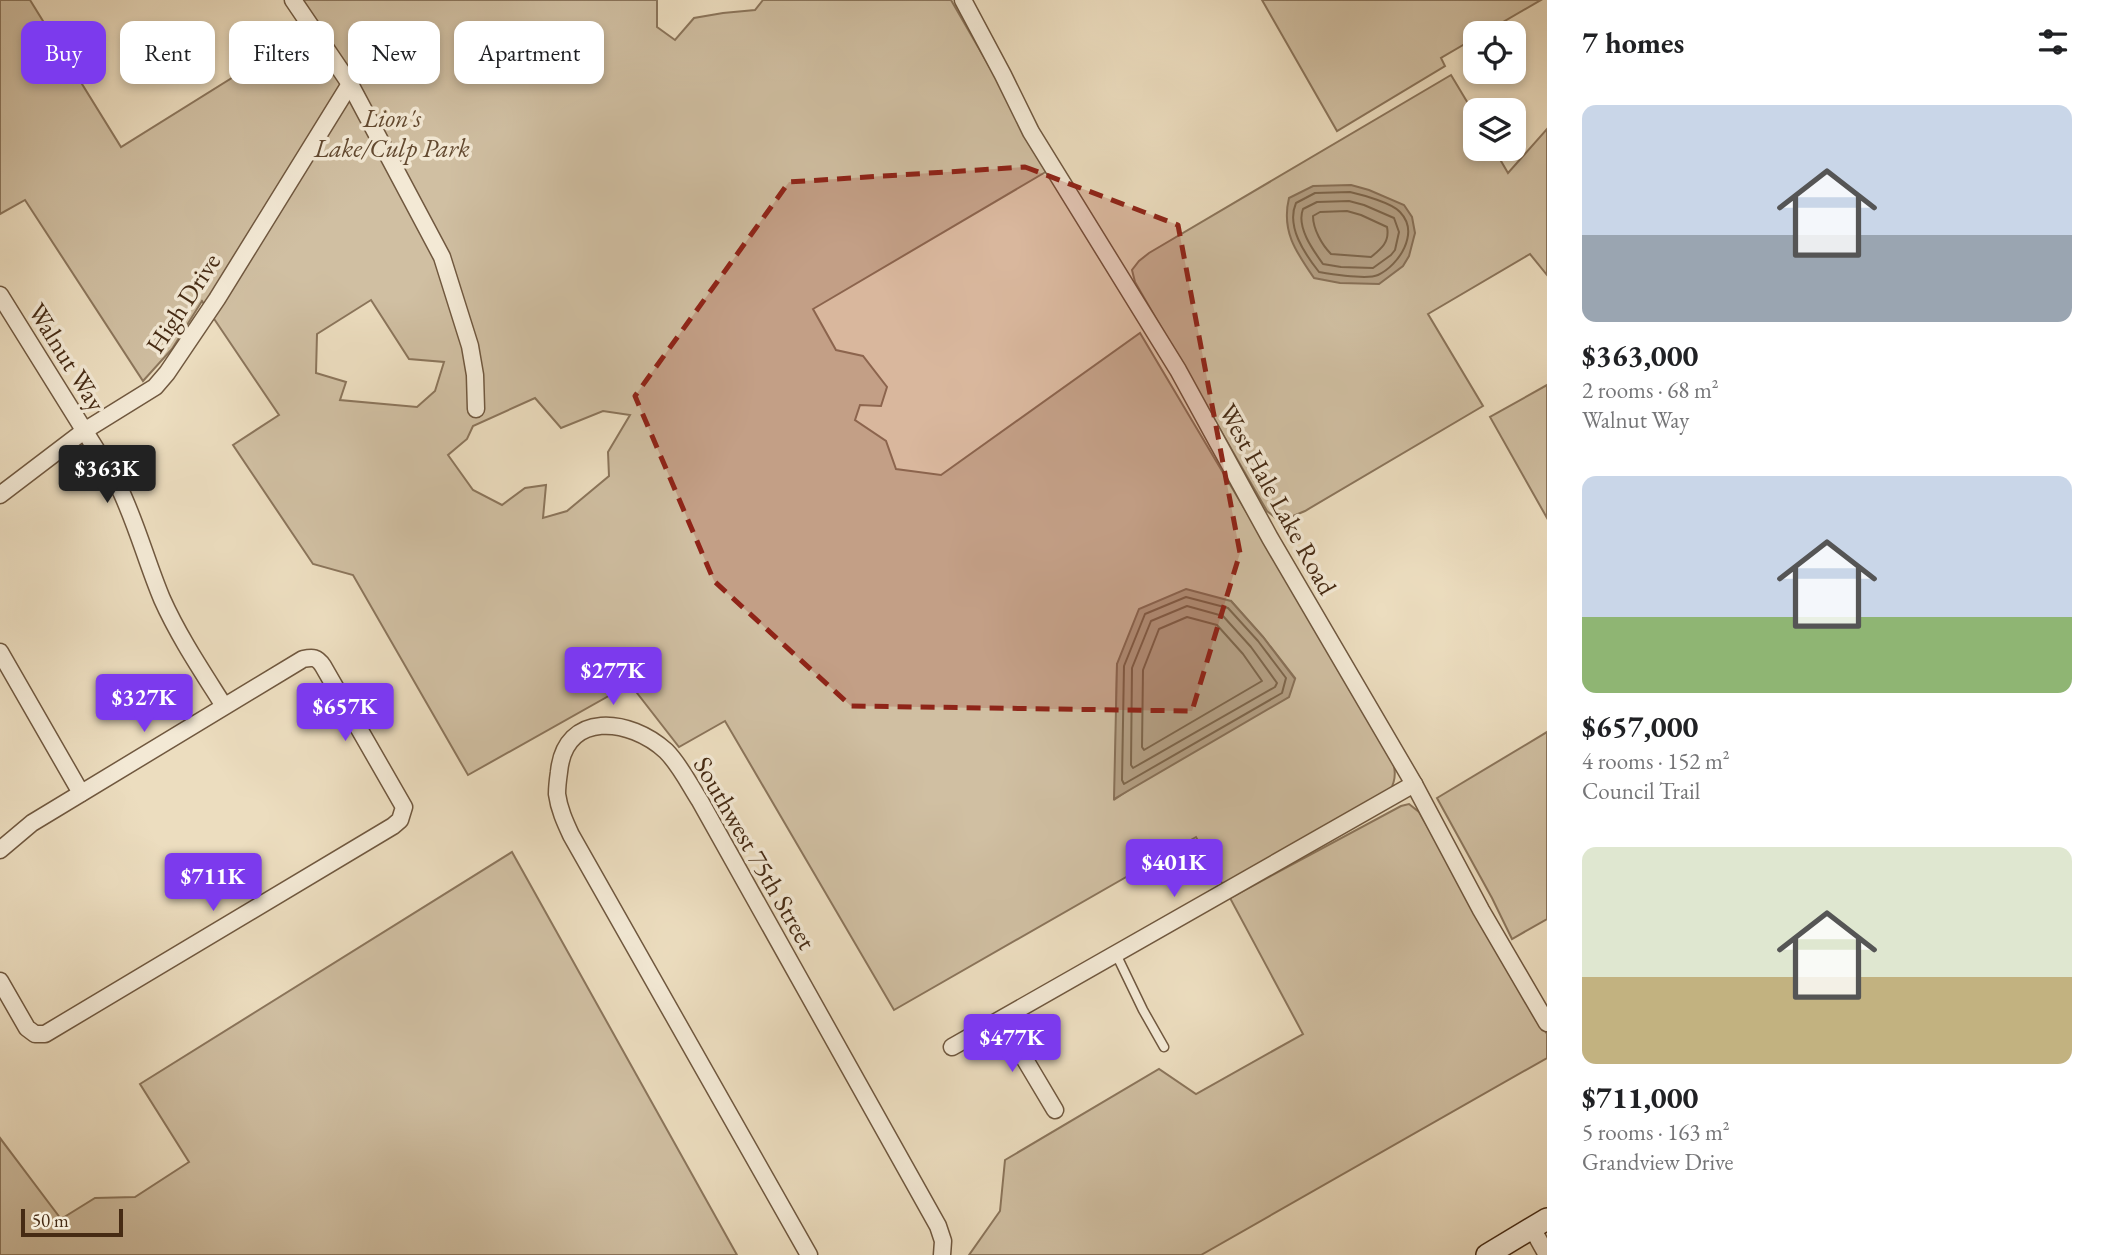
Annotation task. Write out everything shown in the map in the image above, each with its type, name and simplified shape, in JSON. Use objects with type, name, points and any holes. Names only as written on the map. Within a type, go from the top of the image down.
[{"type":"street","points":[[293,0],[348,82]]},
{"type":"street","name":"West Hale Lake Road","points":[[963,0],[1031,132],[1178,370],[1270,538],[1414,784],[1547,1023]]},
{"type":"street","points":[[349,84],[442,257],[470,346],[475,375],[476,409]]},
{"type":"street","name":"High Drive","points":[[0,495],[84,431],[155,387],[167,373],[217,299],[349,84]]},
{"type":"street","name":"Walnut Way","points":[[0,295],[117,483],[131,510],[173,624],[224,706]]},
{"type":"street","points":[[0,652],[81,793]]},
{"type":"street","points":[[0,850],[32,823],[303,659],[312,657],[323,666],[404,807],[400,820],[45,1034],[35,1034],[27,1028],[0,981]]},
{"type":"street","name":"Southwest 75th Street","points":[[809,1255],[571,835],[560,810],[557,792],[565,749],[578,734],[595,726],[616,725],[637,732],[665,750],[675,761],[938,1226],[943,1241],[942,1255]]},
{"type":"street","points":[[952,1047],[1002,1021],[1414,784]]},
{"type":"street","points":[[1002,1021],[1055,1110]]},
{"type":"street","points":[[1487,1255],[1539,1224],[1547,1255]]},
{"type":"lane","points":[[1116,954],[1164,1047]]},
{"type":"highlighted area","points":[[1025,167],[1178,225],[1240,553],[1192,711],[851,706],[714,581],[635,396],[789,182]]},
{"type":"green space","name":"Lion's Lake/Culp Park","points":[[0,0],[30,0],[43,21],[21,21],[21,84],[82,84],[121,147],[229,80],[229,84],[334,84],[334,21],[307,21],[293,0],[657,0],[657,27],[675,40],[694,18],[755,10],[763,0],[951,0],[1049,170],[813,309],[836,350],[863,356],[887,387],[881,406],[860,405],[855,420],[886,441],[896,469],[941,475],[1140,333],[1379,735],[1393,762],[1395,776],[1390,791],[1223,885],[1196,837],[894,1010],[725,721],[679,747],[630,684],[468,775],[353,575],[313,564],[233,445],[279,415],[202,301],[172,349],[143,381],[25,200],[0,214]],"holes":[[[371,300],[409,359],[444,362],[435,391],[417,407],[340,400],[346,382],[316,373],[317,334]],[[535,398],[561,428],[603,411],[630,415],[608,452],[609,476],[567,511],[543,518],[546,485],[525,488],[502,505],[473,490],[448,455],[467,439],[473,426]],[[1231,601],[1295,678],[1115,799],[1117,664]]]},
{"type":"green space","points":[[1262,0],[1541,0],[1505,21],[1463,21],[1463,45],[1441,58],[1445,66],[1337,131]]},
{"type":"green space","points":[[1451,75],[1465,98],[1463,161],[1501,161],[1508,173],[1519,161],[1526,161],[1526,153],[1547,129],[1547,275],[1530,254],[1428,314],[1483,406],[1305,511],[1286,519],[1277,519],[1267,511],[1135,282],[1132,270],[1149,253]]},
{"type":"green space","points":[[1547,385],[1547,518],[1490,417]]},
{"type":"green space","points":[[1547,732],[1547,919],[1512,939],[1437,798]]},
{"type":"green space","points":[[1409,804],[1419,812],[1547,1034],[1547,1058],[1201,1255],[969,1255],[1000,1211],[1005,1160],[1159,1069],[1196,1094],[1303,1034],[1230,898]]},
{"type":"green space","points":[[512,852],[737,1255],[0,1255],[0,1138],[61,1219],[95,1198],[135,1197],[189,1162],[140,1084]]},
{"type":"water","points":[[1351,185],[1404,205],[1412,217],[1415,233],[1409,256],[1403,266],[1379,284],[1340,283],[1314,278],[1296,250],[1289,231],[1289,198],[1313,186]]},
{"type":"water","points":[[1186,589],[1231,601],[1295,679],[1289,697],[1114,799],[1117,664],[1139,609]]}]
